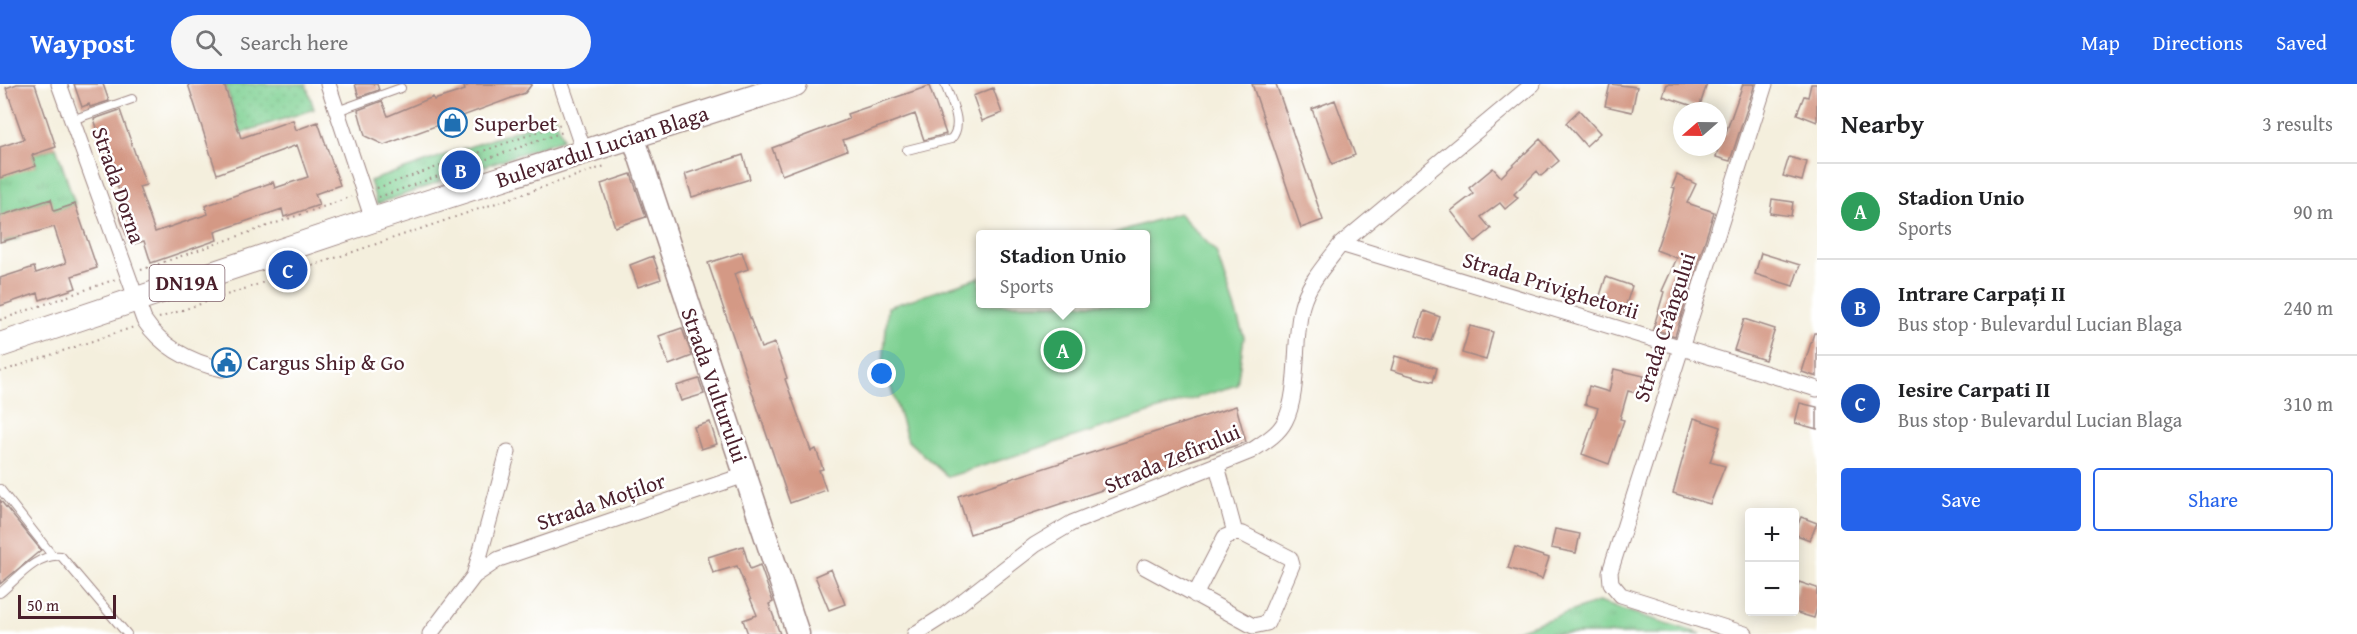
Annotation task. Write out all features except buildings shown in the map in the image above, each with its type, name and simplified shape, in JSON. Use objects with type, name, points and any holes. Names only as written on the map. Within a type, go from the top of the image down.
[{"type":"main road","name":"Bulevardul Lucian Blaga","points":[[0,345],[373,220],[795,84]]},
{"type":"street","name":"Strada Dorna","points":[[59,84],[146,323]]},
{"type":"street","points":[[328,84],[373,220]]},
{"type":"street","points":[[561,84],[584,152]]},
{"type":"street","name":"Strada Zefirului","points":[[915,634],[945,615],[1035,545],[1072,523],[1251,452],[1275,434],[1285,421],[1291,405],[1302,305],[1317,276],[1341,244],[1533,84]]},
{"type":"street","name":"Strada Crângului","points":[[1745,634],[1621,595],[1611,584],[1610,572],[1765,84]]},
{"type":"street","name":"Strada Vulturului","points":[[633,136],[798,634]]},
{"type":"street","name":"Strada Privighetorii","points":[[1341,244],[1817,389]]},
{"type":"street","points":[[146,323],[152,333],[180,355],[222,369]]},
{"type":"street","name":"Strada Moților","points":[[474,576],[508,452]]},
{"type":"street","points":[[1217,466],[1234,533]]},
{"type":"street","name":"Strada Moților","points":[[430,634],[474,576],[499,559],[746,475]]},
{"type":"street","points":[[1145,567],[1195,595],[1253,626],[1267,622],[1292,565],[1290,558],[1243,534],[1234,533],[1226,537],[1195,595]]},
{"type":"lane","points":[[907,150],[951,139],[956,134],[958,126],[945,84]]},
{"type":"lane","points":[[337,111],[401,88]]},
{"type":"lane","points":[[72,120],[132,99]]},
{"type":"lane","points":[[0,489],[52,555]]},
{"type":"lane","points":[[0,594],[40,559],[52,555],[61,556],[127,634]]},
{"type":"path","points":[[0,320],[573,120]]},
{"type":"path","points":[[0,372],[606,166]]},
{"type":"green space","points":[[225,84],[306,84],[314,109],[241,133]]},
{"type":"green space","points":[[555,117],[563,139],[485,166],[480,163],[442,176],[438,183],[377,204],[370,181]]},
{"type":"green space","points":[[56,147],[75,204],[54,211],[50,199],[11,212],[20,238],[4,243],[0,224],[0,176],[36,165],[32,155]]},
{"type":"green space","points":[[1179,213],[1216,252],[1244,337],[1237,385],[948,477],[908,441],[883,363],[888,307],[976,278],[976,308],[1150,308],[1150,230],[1124,230]]},
{"type":"green space","points":[[1598,602],[1701,634],[1506,634]]},
{"type":"place","name":"Superbet","points":[[453,123]]},
{"type":"place","name":"Intrare Carpați II","points":[[461,170]]},
{"type":"place","name":"Iesire Carpati II","points":[[288,270]]},
{"type":"place","name":"Stadion Unio","points":[[1063,350]]},
{"type":"place","name":"Cargus Ship & Go","points":[[226,362]]}]
